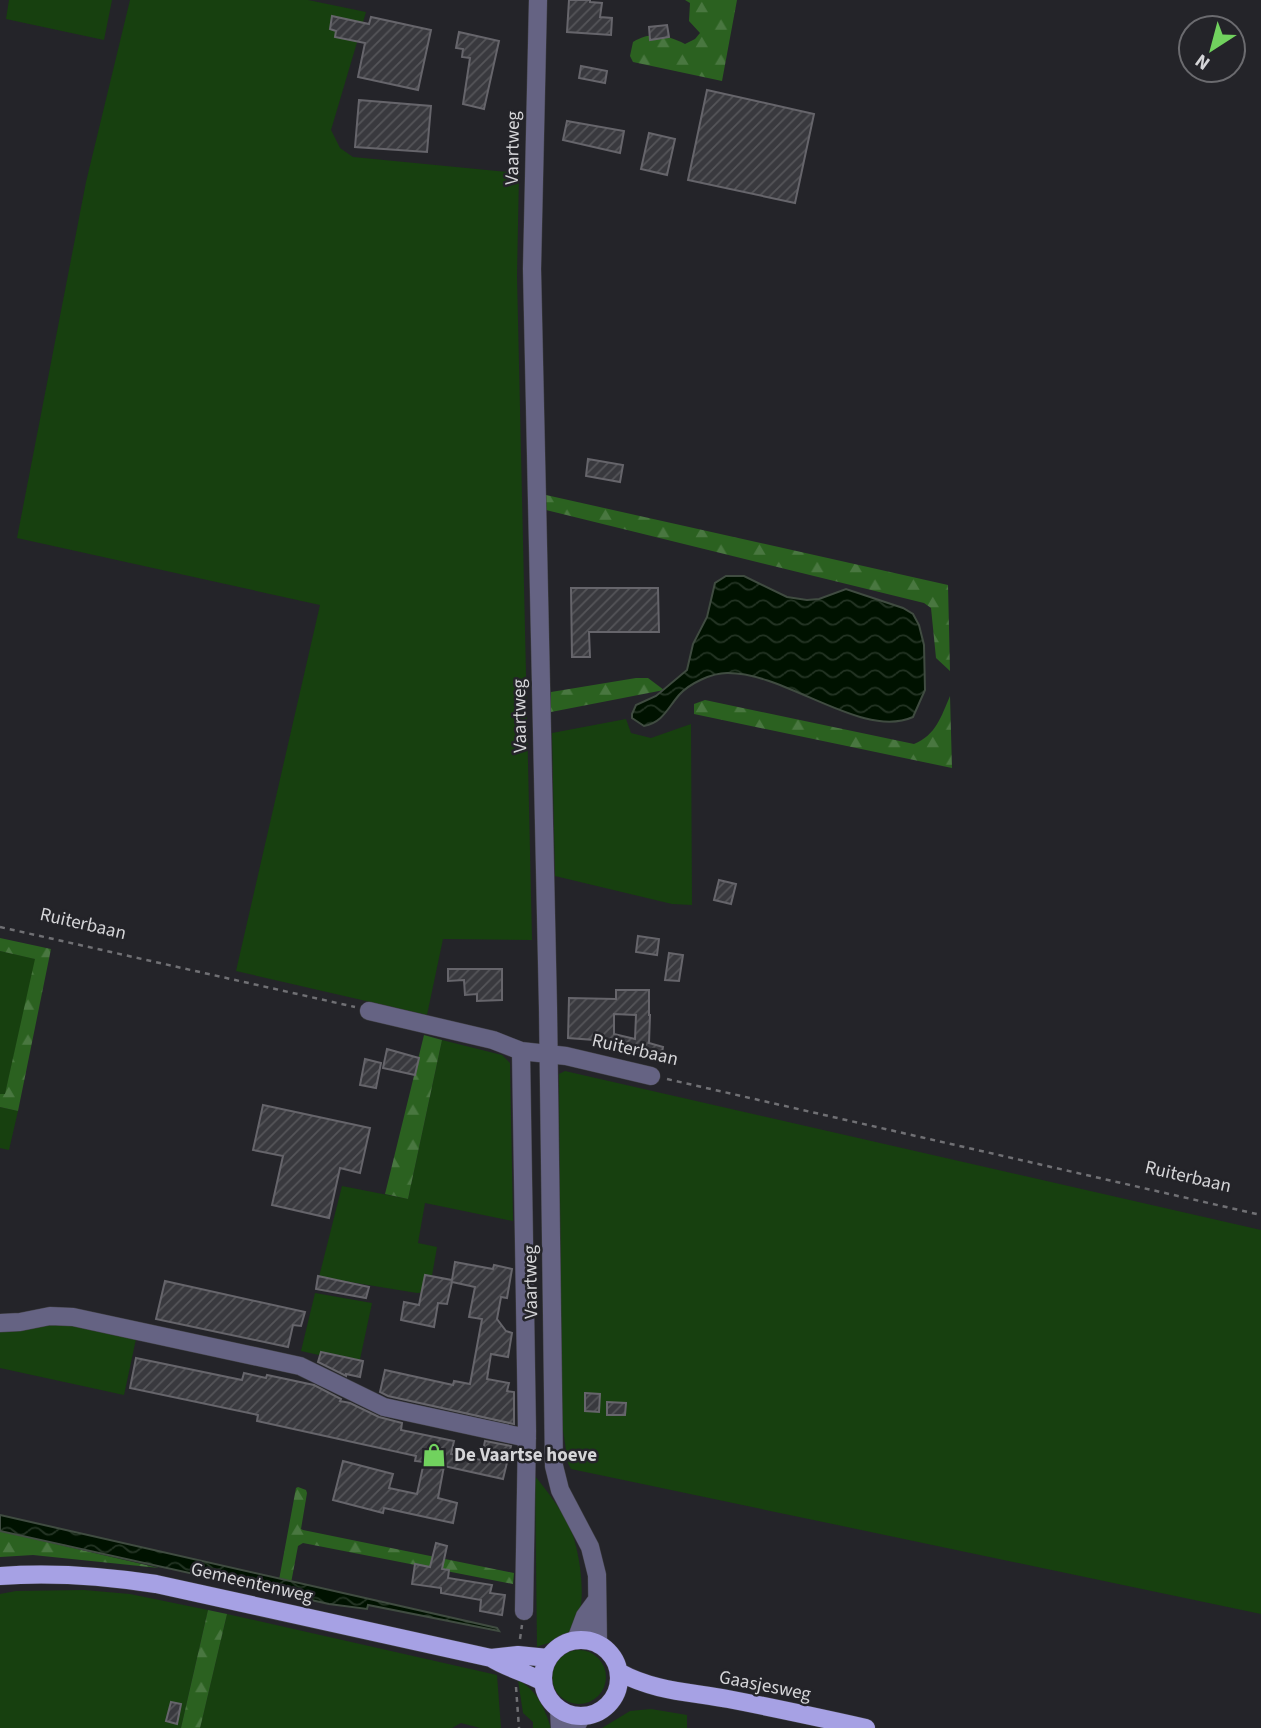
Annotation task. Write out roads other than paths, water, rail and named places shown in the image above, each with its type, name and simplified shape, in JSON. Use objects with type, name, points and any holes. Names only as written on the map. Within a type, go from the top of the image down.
[{"type":"main road","name":"Gemeentenweg","points":[[0,1576],[115,1577],[156,1584],[491,1658],[543,1682]]},
{"type":"main road","points":[[576,1640],[598,1644],[612,1656],[619,1672],[615,1695],[601,1710],[578,1722],[551,1702],[543,1682],[544,1669],[548,1658],[556,1649],[576,1640]]},
{"type":"main road","name":"Gemeentenweg","points":[[491,1658],[518,1655],[548,1658]]},
{"type":"main road","name":"Gaasjesweg","points":[[619,1672],[655,1688],[727,1699],[866,1728]]},
{"type":"main road","name":"Gaasjesweg","points":[[615,1695],[642,1693],[655,1688]]},
{"type":"street","name":"Vaartweg","points":[[538,0],[532,269],[554,1466],[560,1490],[590,1547],[597,1575],[598,1644]]},
{"type":"street","name":"Ruiterbaan","points":[[369,1010],[493,1040],[521,1051],[566,1056],[651,1076]]},
{"type":"street","name":"Vaartweg","points":[[521,1051],[527,1434],[524,1611]]},
{"type":"street","points":[[0,1323],[50,1316],[73,1317],[300,1366],[384,1407],[527,1434],[553,1431]]},
{"type":"street","points":[[576,1640],[585,1616],[596,1601]]},
{"type":"street","points":[[559,1709],[561,1728]]},
{"type":"water","points":[[726,576],[744,576],[787,597],[807,600],[819,599],[846,589],[903,608],[913,614],[924,645],[925,690],[913,717],[893,722],[871,720],[774,683],[750,676],[721,673],[689,687],[660,718],[650,724],[644,726],[632,718],[636,705],[656,696],[687,670],[693,644],[707,617],[715,583]]},
{"type":"water","points":[[0,1515],[497,1628],[499,1631],[368,1605],[367,1609],[329,1604],[0,1531]]},
{"type":"place","name":"De Vaartse hoeve","points":[[434,1455]]}]
